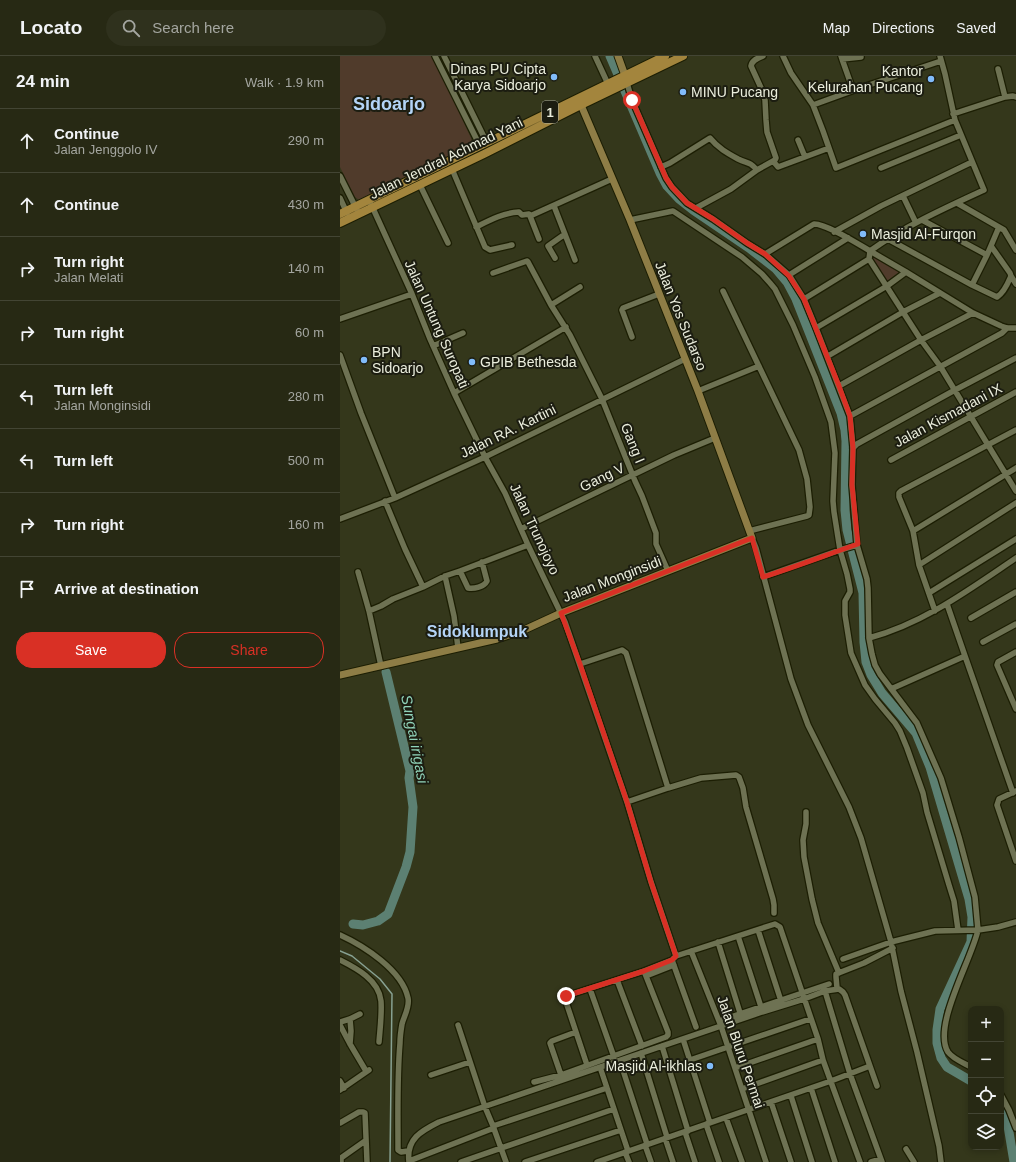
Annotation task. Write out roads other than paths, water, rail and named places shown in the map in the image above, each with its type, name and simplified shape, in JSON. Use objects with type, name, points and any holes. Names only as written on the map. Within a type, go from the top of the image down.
[{"type":"highway","name":"1","points":[[619,82],[665,56]]},
{"type":"highway","name":"1","points":[[619,82],[683,56]]},
{"type":"highway","name":"Jalan Jendral Achmad Yani","points":[[340,223],[346,215],[483,145],[619,82]]},
{"type":"highway","name":"Jalan Jendral Achmad Yani","points":[[370,204],[420,185],[484,154],[581,105],[619,82]]},
{"type":"highway","points":[[483,145],[484,154]]},
{"type":"main road","points":[[618,56],[619,82]]},
{"type":"main road","name":"Jalan Yos Sudarso","points":[[581,105],[630,220],[698,391],[751,535]]},
{"type":"main road","name":"Jalan Monginsidi","points":[[340,675],[497,640],[668,571],[751,535]]},
{"type":"street","points":[[435,56],[483,145]]},
{"type":"street","points":[[444,56],[483,145]]},
{"type":"street","points":[[595,56],[619,82],[632,100],[661,167],[672,187],[684,200],[765,254],[789,276],[804,299],[828,356],[850,416],[853,448],[852,485],[855,545],[864,568],[868,588],[870,649],[875,665],[917,723],[941,778],[975,897],[976,930],[970,956],[954,994],[944,1026],[948,1052],[968,1065]]},
{"type":"street","points":[[696,208],[731,189],[757,170],[775,160],[776,156],[767,132],[766,100],[751,66],[754,61],[763,56]]},
{"type":"street","points":[[783,56],[791,73],[813,105],[836,168],[954,117],[1005,97],[1016,97]]},
{"type":"street","points":[[853,90],[841,57],[861,57]]},
{"type":"street","points":[[813,105],[940,59],[945,74],[954,117],[984,190],[888,238],[870,251],[869,259],[921,340],[940,366],[1016,491]]},
{"type":"street","points":[[998,69],[1005,97]]},
{"type":"street","points":[[881,168],[961,135]]},
{"type":"street","points":[[661,167],[670,163],[709,137],[721,150],[741,160],[747,161],[757,170]]},
{"type":"street","points":[[798,140],[805,157]]},
{"type":"street","points":[[773,161],[778,167],[829,148]]},
{"type":"street","points":[[834,232],[881,206],[972,162]]},
{"type":"street","points":[[452,169],[485,247],[490,250],[512,245]]},
{"type":"street","points":[[340,176],[357,210]]},
{"type":"street","points":[[476,227],[497,216],[519,212],[522,215],[528,214],[530,216],[612,178]]},
{"type":"street","points":[[420,185],[448,243]]},
{"type":"street","points":[[903,196],[916,223]]},
{"type":"street","points":[[340,198],[346,215]]},
{"type":"street","points":[[956,203],[1004,230],[1016,250]]},
{"type":"street","name":"Jalan Untung Suropati","points":[[370,204],[412,294],[454,393],[485,457]]},
{"type":"street","points":[[554,206],[575,260]]},
{"type":"street","points":[[630,220],[673,211],[742,257],[762,274],[775,289],[794,325],[832,422],[835,452],[833,501],[835,524],[850,589],[850,592],[845,600],[845,616],[851,653],[865,685],[895,723],[907,748],[923,793],[927,812],[950,885],[960,930]]},
{"type":"street","points":[[530,216],[539,239]]},
{"type":"street","points":[[922,220],[987,255]]},
{"type":"street","points":[[765,254],[814,224],[824,226],[848,238],[973,313],[1007,328],[1016,328]]},
{"type":"street","points":[[972,285],[999,227]]},
{"type":"street","points":[[555,258],[548,246],[565,234]]},
{"type":"street","points":[[789,276],[848,238]]},
{"type":"street","points":[[888,238],[972,285],[997,297],[1008,283],[1011,276]]},
{"type":"street","points":[[991,246],[1016,284]]},
{"type":"street","points":[[804,299],[869,259]]},
{"type":"street","name":"Gang I","points":[[493,273],[527,261],[551,305],[566,327],[602,399],[632,475],[642,496],[656,533],[656,544],[668,571]]},
{"type":"street","points":[[816,328],[887,286],[906,272]]},
{"type":"street","points":[[551,305],[580,287]]},
{"type":"street","points":[[723,291],[799,450],[807,479],[810,507],[809,515],[751,535],[791,679],[808,725],[849,807],[861,838],[892,945],[901,991],[939,1146],[941,1162]]},
{"type":"street","points":[[828,356],[903,312],[940,293]]},
{"type":"street","points":[[340,319],[412,294]]},
{"type":"street","points":[[632,337],[622,310],[623,308],[659,294]]},
{"type":"street","points":[[839,386],[973,313]]},
{"type":"street","points":[[454,393],[566,327]]},
{"type":"street","points":[[850,416],[1007,328]]},
{"type":"street","points":[[433,346],[463,333]]},
{"type":"street","points":[[340,355],[342,370],[395,498]]},
{"type":"street","points":[[853,448],[857,444],[1016,358]]},
{"type":"street","name":"Jalan RA. Kartini","points":[[340,519],[395,498],[485,457],[684,359]]},
{"type":"street","points":[[698,391],[758,366]]},
{"type":"street","name":"Jalan Kismadani IX","points":[[891,460],[1016,392]]},
{"type":"street","points":[[935,611],[919,565],[913,531],[899,497],[899,493],[1016,430]]},
{"type":"street","name":"Gang V","points":[[521,529],[674,455],[715,438]]},
{"type":"street","name":"Jalan Trunojoyo","points":[[485,457],[505,493],[561,613],[580,664],[627,802],[674,960],[696,1027]]},
{"type":"street","points":[[913,531],[1016,468]]},
{"type":"street","points":[[386,501],[405,549],[423,587]]},
{"type":"street","points":[[919,565],[1016,503]]},
{"type":"street","points":[[929,593],[1016,539]]},
{"type":"street","points":[[369,611],[445,576],[528,545]]},
{"type":"street","points":[[763,577],[855,545]]},
{"type":"street","points":[[869,638],[888,633],[935,611],[1016,559]]},
{"type":"street","points":[[460,571],[468,588],[482,586],[486,584],[487,581],[482,562]]},
{"type":"street","points":[[358,572],[369,611],[381,666]]},
{"type":"street","points":[[445,576],[454,616],[458,648]]},
{"type":"street","points":[[971,618],[1016,592]]},
{"type":"street","points":[[947,604],[1015,792],[999,799],[997,805],[1016,861]]},
{"type":"street","points":[[983,642],[1016,624]]},
{"type":"street","points":[[580,664],[622,650],[626,653],[668,788]]},
{"type":"street","points":[[1015,655],[998,662],[997,665],[1016,709]]},
{"type":"street","points":[[891,688],[965,656]]},
{"type":"street","points":[[627,802],[701,778],[738,775],[743,788],[746,807],[773,899],[774,913]]},
{"type":"street","points":[[806,812],[806,824],[803,840],[804,857],[812,899],[818,923],[839,973]]},
{"type":"street","points":[[843,959],[935,931],[976,930],[998,927],[1016,922]]},
{"type":"street","points":[[587,1066],[565,997],[566,996],[645,973],[691,951],[775,924],[780,927],[818,1039],[823,1060],[860,1162]]},
{"type":"street","points":[[758,930],[781,1003]]},
{"type":"street","points":[[340,935],[363,948],[383,962],[395,975],[406,991],[408,998],[407,1012],[402,1024],[400,1042],[398,1150],[401,1152],[408,1151]]},
{"type":"street","points":[[738,936],[761,1009]]},
{"type":"street","points":[[718,942],[741,1016]]},
{"type":"street","points":[[838,988],[836,974],[864,963],[892,945]]},
{"type":"street","name":"Jalan Bluru Permai","points":[[691,951],[720,1024],[766,1162]]},
{"type":"street","points":[[340,960],[359,970],[370,980],[378,991],[381,999],[379,1042]]},
{"type":"street","points":[[534,1082],[561,1076],[666,1037],[668,1032],[645,973]]},
{"type":"street","points":[[617,980],[642,1046]]},
{"type":"street","points":[[826,987],[850,1074],[881,1160],[871,1162]]},
{"type":"street","points":[[607,1088],[493,1127],[409,1161],[408,1151],[416,1136],[423,1130],[440,1122],[683,1039],[741,1016],[826,987],[838,988],[842,990],[845,995],[877,1086]]},
{"type":"street","points":[[590,989],[614,1057]]},
{"type":"street","points":[[340,1022],[360,1014]]},
{"type":"street","points":[[350,1019],[350,1044]]},
{"type":"street","points":[[690,1060],[810,1019]]},
{"type":"street","points":[[340,1025],[350,1044],[367,1070],[342,1089],[340,1081]]},
{"type":"street","points":[[458,1025],[485,1107],[506,1162]]},
{"type":"street","points":[[561,1076],[550,1043],[576,1032]]},
{"type":"street","points":[[683,1039],[719,1162]]},
{"type":"street","points":[[735,1068],[818,1039]]},
{"type":"street","points":[[662,1046],[695,1162]]},
{"type":"street","points":[[641,1053],[673,1162]]},
{"type":"street","points":[[742,1089],[823,1060]]},
{"type":"street","points":[[620,1061],[651,1162]]},
{"type":"street","points":[[430,1075],[470,1062]]},
{"type":"street","points":[[597,1162],[831,1082],[870,1066]]},
{"type":"street","points":[[600,1067],[621,1130],[629,1162]]},
{"type":"street","points":[[811,1088],[835,1162]]},
{"type":"street","points":[[791,1096],[812,1162]]},
{"type":"street","points":[[1004,1101],[1016,1128]]},
{"type":"street","points":[[771,1102],[791,1162]]},
{"type":"street","points":[[461,1162],[614,1109]]},
{"type":"street","points":[[340,1123],[358,1112],[363,1112],[365,1114],[366,1162]]},
{"type":"street","points":[[726,1118],[742,1162]]},
{"type":"street","points":[[525,1162],[621,1130]]},
{"type":"street","points":[[340,1159],[365,1141]]},
{"type":"street","points":[[906,1149],[914,1162]]},
{"type":"waterway","points":[[610,56],[667,186],[679,199],[693,210],[749,248],[776,269],[787,282],[796,299],[841,413],[846,441],[845,510],[847,530],[863,593],[866,662],[871,675],[882,693],[916,733],[930,767],[969,899],[972,917],[971,942],[940,1009],[937,1030],[937,1043],[941,1058],[947,1067],[968,1079]]},
{"type":"waterway","name":"Sungai irigasi","points":[[353,924],[363,925],[378,921],[388,914],[406,867],[410,852],[413,807],[409,778],[410,771],[386,672]]},
{"type":"waterway","points":[[340,951],[352,956],[380,979],[392,994],[390,1162]]},
{"type":"waterway","points":[[1004,1114],[1007,1120],[1014,1162]]},
{"type":"place","name":"Dinas PU Cipta Karya Sidoarjo","points":[[554,77]]},
{"type":"place","name":"Kantor Kelurahan Pucang","points":[[931,79]]},
{"type":"place","name":"MINU Pucang","points":[[683,92]]},
{"type":"place","name":"Masjid Al-Furqon","points":[[863,234]]},
{"type":"place","name":"BPN Sidoarjo","points":[[364,360]]},
{"type":"place","name":"GPIB Bethesda","points":[[472,362]]},
{"type":"place","name":"Masjid Al-ikhlas","points":[[710,1066]]},
{"type":"district","name":"Sidoarjo","points":[[389,104]]},
{"type":"district","name":"Sidoklumpuk","points":[[477,631]]}]
